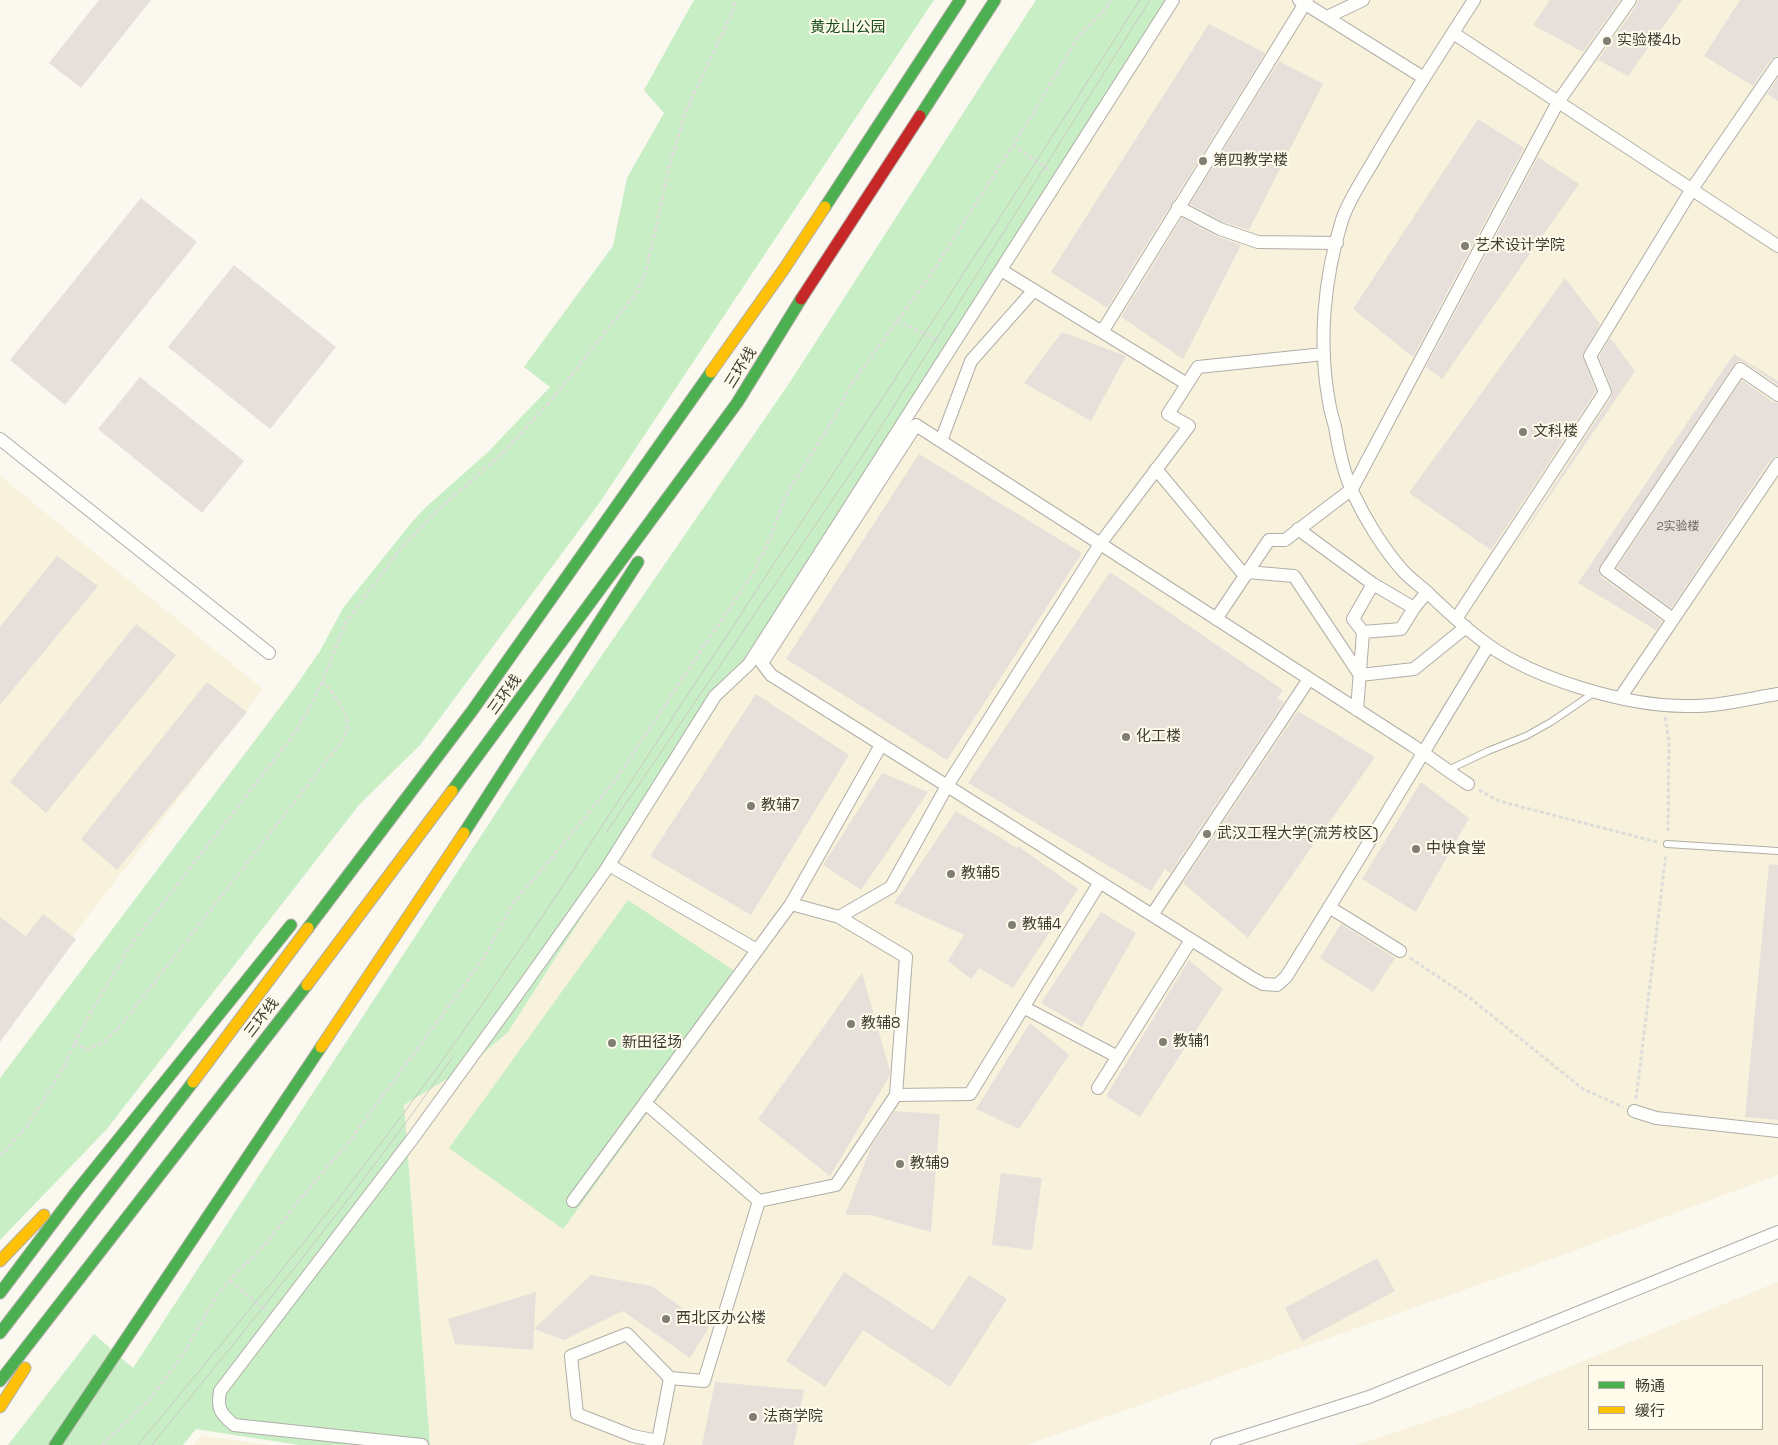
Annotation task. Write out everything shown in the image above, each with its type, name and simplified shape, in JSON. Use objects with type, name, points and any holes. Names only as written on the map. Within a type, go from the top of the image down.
[{"type":"highway","name":"三环线","points":[[0,1333],[106,1198],[455,734],[784,270],[960,0]]},
{"type":"highway","name":"三环线","points":[[0,1380],[343,939],[737,404],[814,279],[995,0]]},
{"type":"highway","points":[[659,529],[737,404]]},
{"type":"highway","points":[[55,1445],[469,826],[586,646],[643,554]]},
{"type":"highway","points":[[386,806],[455,734]]},
{"type":"highway","points":[[0,1293],[112,1147],[297,917]]},
{"type":"highway","points":[[0,1261],[8,1250],[112,1147]]},
{"type":"highway","points":[[0,1406],[107,1240]]},
{"type":"street","points":[[422,1445],[234,1425],[224,1416],[218,1405],[220,1391],[413,1138],[527,981],[609,865],[715,696],[750,664],[1173,0]]},
{"type":"street","points":[[1327,18],[1363,0]]},
{"type":"street","points":[[1474,0],[1388,134],[1356,190],[1343,217],[1336,243],[1329,276],[1323,325],[1324,354],[1329,401],[1338,448],[1352,489],[1392,557],[1406,574],[1488,646],[1521,664],[1553,678],[1596,692],[1620,698],[1663,704],[1684,706],[1720,704],[1778,694]]},
{"type":"street","points":[[1216,619],[1269,540],[1285,540],[1352,489],[1558,102],[1630,0]]},
{"type":"street","points":[[1102,332],[1304,1],[1327,18],[1424,78]]},
{"type":"street","points":[[1453,33],[1778,246]]},
{"type":"street","points":[[1360,675],[1414,669],[1461,623],[1605,392],[1590,356],[1692,189],[1778,64]]},
{"type":"street","points":[[1178,207],[1220,229],[1258,242],[1336,243]]},
{"type":"street","points":[[1001,270],[1187,384]]},
{"type":"street","points":[[941,441],[971,361],[1034,290]]},
{"type":"street","points":[[951,349],[971,361]]},
{"type":"street","points":[[839,917],[891,887],[947,786],[1100,544],[1189,426],[1168,414],[1198,367],[1324,354]]},
{"type":"street","points":[[1673,619],[1606,570],[1740,369],[1778,395]]},
{"type":"street","points":[[1468,784],[1423,753],[1357,710],[916,425],[762,662],[771,676],[1191,940],[1263,984],[1277,985],[1286,976],[1329,907],[1423,753],[1488,646]]},
{"type":"street","points":[[0,439],[269,653]]},
{"type":"street","points":[[1620,698],[1778,464]]},
{"type":"street","points":[[1156,469],[1246,574],[1294,576],[1360,675]]},
{"type":"street","points":[[1298,529],[1373,584],[1414,608]]},
{"type":"street","points":[[1357,710],[1363,632],[1353,618],[1373,584]]},
{"type":"street","points":[[1363,632],[1401,630],[1414,608],[1427,592]]},
{"type":"street","points":[[1152,915],[1308,679]]},
{"type":"street","points":[[573,1201],[791,904],[881,745]]},
{"type":"street","points":[[609,865],[757,950]]},
{"type":"street","points":[[896,1095],[970,1094],[1100,882]]},
{"type":"street","points":[[759,1201],[836,1185],[896,1095],[906,957],[839,917],[791,904]]},
{"type":"street","points":[[1329,907],[1400,951]]},
{"type":"street","points":[[1098,1088],[1191,940]]},
{"type":"street","points":[[1023,1007],[1118,1057]]},
{"type":"street","points":[[651,1108],[759,1201]]},
{"type":"street","points":[[1634,1111],[1656,1118],[1778,1131]]},
{"type":"street","points":[[670,1378],[658,1440],[632,1441],[577,1414],[571,1356],[627,1334],[670,1378],[704,1381],[759,1201]]},
{"type":"street","points":[[1217,1445],[1369,1396],[1778,1232]]},
{"type":"lane","points":[[1447,771],[1488,750],[1526,736],[1596,692]]},
{"type":"lane","points":[[1667,844],[1778,851]]},
{"type":"path","points":[[0,1156],[28,1124],[62,1070],[88,1017],[133,942],[291,738],[322,682],[346,622],[402,547],[438,510],[506,450],[554,398],[636,292],[646,272],[669,168],[685,113],[733,11],[735,0]]},
{"type":"path","points":[[102,1445],[152,1397],[184,1353],[218,1293],[266,1243],[349,1142],[483,959],[513,903],[616,778],[754,573],[771,536],[785,497],[836,416],[851,384],[928,279],[1034,112],[1078,36],[1103,12],[1111,0]]},
{"type":"path","points":[[1013,145],[1060,177]]},
{"type":"path","points":[[897,321],[926,334],[951,349]]},
{"type":"path","points":[[74,1044],[88,1049],[104,1042],[122,1024],[345,737],[347,722],[344,713],[329,686],[322,682]]},
{"type":"path","points":[[1400,951],[1470,998],[1584,1089],[1634,1111],[1667,844],[1669,741],[1663,704]]},
{"type":"path","points":[[1468,784],[1499,801],[1667,844]]},
{"type":"path","points":[[230,1281],[267,1311]]},
{"type":"shaded area","name":"武汉工程大学(流芳校区)","points":[[1165,0],[1778,0],[1778,1175],[1546,1261],[1027,1445],[430,1445],[404,1105],[466,1068],[508,1032],[739,672]]},
{"type":"shaded area","points":[[0,476],[263,689],[0,1031]]},
{"type":"shaded area","points":[[1778,1282],[1778,1445],[1356,1445],[1470,1407]]},
{"type":"shaded area","points":[[202,1436],[269,1445],[193,1445]]},
{"type":"green space","name":"黄龙山公园","points":[[694,0],[934,0],[600,502],[420,745],[359,805],[106,1130],[0,1240],[0,1078],[293,690],[320,651],[343,608],[426,507],[487,453],[550,387],[524,367],[613,246],[627,178],[664,113],[644,90]]},
{"type":"green space","points":[[1036,0],[1165,0],[739,672],[508,1032],[466,1068],[404,1105],[430,1445],[299,1445],[196,1429],[183,1445],[8,1445],[94,1334],[133,1368],[543,741],[788,385]]},
{"type":"green space","name":"新田径场","points":[[628,900],[745,978],[563,1229],[449,1148]]},
{"type":"building","points":[[99,0],[151,0],[81,88],[49,63]]},
{"type":"building","points":[[1550,0],[1620,0],[1583,52],[1533,25]]},
{"type":"building","points":[[1638,0],[1682,0],[1628,76],[1598,60],[1637,5]]},
{"type":"building","points":[[1740,0],[1778,0],[1778,56],[1771,59],[1753,86],[1704,56]]},
{"type":"building","points":[[1209,24],[1265,53],[1107,308],[1051,272]]},
{"type":"building","points":[[1279,61],[1323,84],[1249,230],[1223,222],[1190,204]]},
{"type":"building","points":[[1778,78],[1778,101],[1767,94]]},
{"type":"building","points":[[1478,119],[1524,148],[1413,357],[1353,309]]},
{"type":"building","points":[[1538,157],[1579,184],[1442,379],[1426,367]]},
{"type":"building","points":[[141,198],[197,242],[65,405],[10,360]]},
{"type":"building","points":[[1182,218],[1216,236],[1241,245],[1183,359],[1121,317]]},
{"type":"building","points":[[234,265],[336,347],[270,429],[168,347]]},
{"type":"building","name":"文科楼","points":[[1565,278],[1600,324],[1582,356],[1596,391],[1491,550],[1409,493]]},
{"type":"building","points":[[1062,332],[1126,356],[1091,421],[1024,383]]},
{"type":"building","points":[[1610,338],[1635,371],[1506,560],[1612,396],[1612,389],[1599,357]]},
{"type":"building","points":[[1734,354],[1778,381],[1778,385],[1744,362],[1740,361],[1734,364],[1598,569],[1601,577],[1662,621],[1656,630],[1578,583]]},
{"type":"building","points":[[140,377],[244,461],[202,513],[98,429]]},
{"type":"building","points":[[1742,380],[1773,402],[1778,403],[1778,456],[1771,459],[1671,608],[1617,568]]},
{"type":"building","points":[[919,454],[1082,553],[947,760],[786,659]]},
{"type":"building","points":[[57,556],[98,586],[0,705],[0,627]]},
{"type":"building","name":"化工楼","points":[[1110,572],[1283,690],[1277,698],[1284,702],[1170,873],[1165,869],[1151,891],[968,783]]},
{"type":"building","points":[[136,624],[176,655],[46,813],[10,782]]},
{"type":"building","points":[[207,682],[247,712],[117,870],[81,839]]},
{"type":"building","name":"教辅7","points":[[756,694],[849,755],[751,915],[650,856]]},
{"type":"building","points":[[1298,711],[1375,757],[1248,938],[1183,883]]},
{"type":"building","points":[[882,773],[928,792],[861,890],[823,865]]},
{"type":"building","name":"中快食堂","points":[[1421,782],[1469,818],[1416,912],[1362,879]]},
{"type":"building","points":[[956,811],[1017,848],[1018,846],[1078,889],[1013,988],[979,968],[971,979],[948,961],[964,935],[894,903]]},
{"type":"building","points":[[1769,864],[1778,865],[1778,1120],[1745,1117]]},
{"type":"building","points":[[1101,912],[1136,933],[1082,1027],[1041,1003]]},
{"type":"building","points":[[43,914],[76,939],[0,1042],[0,917],[26,936]]},
{"type":"building","points":[[1341,924],[1395,958],[1373,992],[1320,958]]},
{"type":"building","name":"教辅1","points":[[1189,960],[1223,989],[1140,1117],[1106,1096]]},
{"type":"building","name":"教辅8","points":[[862,973],[890,1071],[889,1077],[830,1176],[758,1119]]},
{"type":"building","points":[[1030,1023],[1069,1055],[1019,1129],[976,1109]]},
{"type":"building","name":"教辅9","points":[[895,1111],[940,1114],[931,1232],[870,1215],[845,1215],[871,1147]]},
{"type":"building","points":[[1001,1173],[1042,1178],[1032,1250],[992,1245]]},
{"type":"building","points":[[1377,1258],[1395,1291],[1302,1341],[1285,1308]]},
{"type":"building","points":[[844,1272],[933,1330],[969,1275],[1007,1299],[950,1387],[863,1330],[825,1387],[786,1361]]},
{"type":"building","name":"西北区办公楼","points":[[591,1275],[652,1286],[709,1327],[690,1358],[623,1311],[564,1340],[534,1329]]},
{"type":"building","points":[[536,1292],[533,1350],[455,1344],[448,1319]]},
{"type":"building","name":"法商学院","points":[[715,1382],[804,1390],[794,1445],[702,1445]]},
{"type":"tram line","points":[[138,1445],[339,1198],[443,1060],[482,1004],[558,893],[815,501],[1140,0]]},
{"type":"tram line","points":[[606,833],[863,455],[1150,0]]},
{"type":"tram line","points":[[152,1445],[343,1206],[452,1058]]},
{"type":"traffic: fast","points":[[825,207],[960,0]]},
{"type":"traffic: fast","points":[[920,116],[995,0]]},
{"type":"traffic: fast","points":[[452,791],[737,403],[801,299]]},
{"type":"traffic: fast","points":[[308,928],[472,711],[711,372]]},
{"type":"traffic: fast","points":[[464,833],[638,562]]},
{"type":"traffic: fast","points":[[0,1293],[76,1192],[291,925]]},
{"type":"traffic: fast","points":[[0,1381],[307,985]]},
{"type":"traffic: fast","points":[[55,1445],[321,1047]]},
{"type":"traffic: fast","points":[[0,1333],[193,1082]]},
{"type":"traffic: slow","points":[[711,372],[784,269],[825,207]]},
{"type":"traffic: slow","points":[[307,985],[452,791]]},
{"type":"traffic: slow","points":[[321,1047],[464,833]]},
{"type":"traffic: slow","points":[[193,1082],[308,928]]},
{"type":"traffic: slow","points":[[0,1261],[44,1215]]},
{"type":"traffic: slow","points":[[0,1407],[25,1368]]},
{"type":"traffic: jam","points":[[801,299],[920,116]]},
{"type":"place","name":"实验楼4b","points":[[1607,41]]},
{"type":"place","name":"第四教学楼","points":[[1203,161]]},
{"type":"place","name":"艺术设计学院","points":[[1465,246]]},
{"type":"place","name":"文科楼","points":[[1523,432]]},
{"type":"place","name":"化工楼","points":[[1126,737]]},
{"type":"place","name":"教辅7","points":[[751,806]]},
{"type":"place","name":"武汉工程大学(流芳校区)","points":[[1207,834]]},
{"type":"place","name":"中快食堂","points":[[1416,849]]},
{"type":"place","name":"教辅5","points":[[951,874]]},
{"type":"place","name":"教辅4","points":[[1012,925]]},
{"type":"place","name":"教辅8","points":[[851,1024]]},
{"type":"place","name":"教辅1","points":[[1163,1042]]},
{"type":"place","name":"新田径场","points":[[612,1043]]},
{"type":"place","name":"教辅9","points":[[900,1164]]},
{"type":"place","name":"西北区办公楼","points":[[666,1319]]},
{"type":"place","name":"法商学院","points":[[753,1417]]}]
